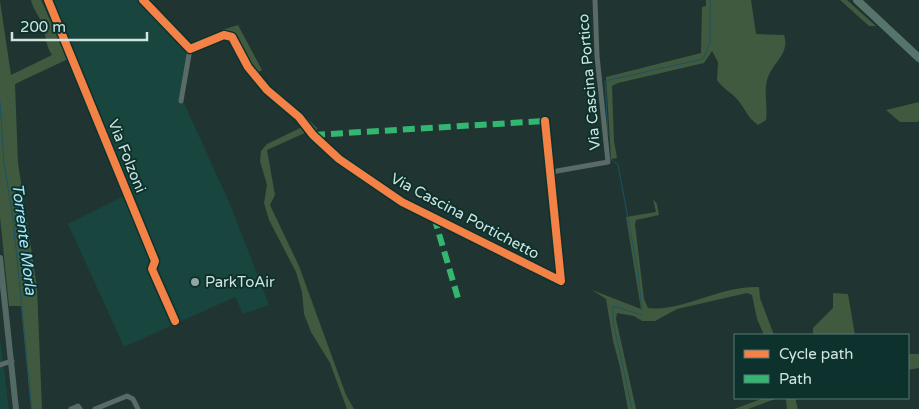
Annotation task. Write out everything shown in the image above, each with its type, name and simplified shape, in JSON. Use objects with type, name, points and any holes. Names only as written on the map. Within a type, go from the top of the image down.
[{"type":"highway","points":[[857,0],[919,58]]},
{"type":"main road","points":[[0,258],[16,409]]},
{"type":"street","name":"Via Folzoni","points":[[48,0],[155,261],[152,269],[175,322]]},
{"type":"street","points":[[143,0],[190,49],[181,101]]},
{"type":"street","name":"Via Cascina Portico","points":[[550,174],[557,171],[608,162],[597,56],[595,0]]},
{"type":"street","name":"Via Cascina Portichetto","points":[[190,49],[202,42],[229,35],[248,67],[267,90],[299,117],[313,135],[339,159],[402,202],[561,281],[550,174]]},
{"type":"street","points":[[545,121],[550,174]]},
{"type":"street","points":[[0,365],[12,361]]},
{"type":"street","points":[[95,409],[127,396],[133,399],[138,409]]},
{"type":"street","points":[[71,409],[78,406],[80,409]]},
{"type":"shaded area","points":[[31,0],[41,0],[68,59],[15,84],[18,163],[37,287],[42,409],[31,409],[21,306],[9,306],[0,217],[0,1],[11,75],[52,55],[42,23]]},
{"type":"shaded area","points":[[41,0],[154,0],[151,3],[193,48],[183,101],[230,204],[269,305],[243,314],[235,297],[124,347],[68,224],[124,196],[68,59]]},
{"type":"shaded area","points":[[706,0],[751,0],[756,34],[784,35],[785,47],[768,77],[766,120],[758,125],[738,100],[719,83],[717,80],[718,62],[712,51],[704,63],[612,86],[614,141],[617,158],[611,159],[606,77],[701,53],[702,7],[706,6]]},
{"type":"shaded area","points":[[840,0],[847,0],[876,26],[869,26]]},
{"type":"shaded area","points":[[238,25],[262,70],[257,73],[231,34],[221,34],[222,30]]},
{"type":"shaded area","points":[[278,92],[317,128],[317,133],[307,132],[267,150],[275,195],[270,205],[299,266],[346,395],[354,409],[347,409],[330,363],[311,332],[304,314],[302,292],[296,272],[269,220],[264,203],[267,185],[260,161],[261,151],[267,144],[300,128],[305,121],[275,93]]},
{"type":"shaded area","points":[[919,102],[919,121],[917,122],[900,122],[886,110]]},
{"type":"shaded area","points":[[653,199],[657,204],[659,215],[636,220],[635,224],[644,299],[648,308],[674,306],[730,290],[759,287],[760,298],[774,334],[764,334],[757,319],[752,295],[747,293],[677,309],[655,321],[642,321],[634,316],[617,313],[616,319],[636,409],[628,409],[606,299],[592,290],[641,309],[626,217],[656,212]]},
{"type":"shaded area","points":[[833,293],[848,294],[855,334],[813,334],[813,328],[833,308]]},
{"type":"shaded area","points":[[0,338],[9,409],[0,409]]},
{"type":"shaded area","points":[[909,354],[919,354],[919,368],[909,370]]},
{"type":"shaded area","points":[[761,399],[775,399],[748,409],[734,409]]},
{"type":"shaded area","points":[[786,399],[795,399],[798,409],[787,409]]},
{"type":"waterway","points":[[608,135],[605,81],[703,59],[710,43],[710,0]]},
{"type":"waterway","name":"Torrente Morla","points":[[0,102],[4,163],[13,219],[32,409]]},
{"type":"waterway","points":[[610,158],[618,165],[638,272],[642,310]]},
{"type":"waterway","points":[[632,409],[613,321],[613,306],[642,315]]},
{"type":"marked path","points":[[313,135],[545,121]]},
{"type":"marked path","points":[[434,217],[458,298]]},
{"type":"cycle path","points":[[48,0],[155,261],[152,269],[175,321]]},
{"type":"cycle path","points":[[143,0],[190,49],[224,35],[232,37],[248,67],[267,90],[299,117],[313,135],[339,159],[402,202],[561,281],[545,121]]},
{"type":"place","name":"ParkToAir","points":[[195,282]]}]
